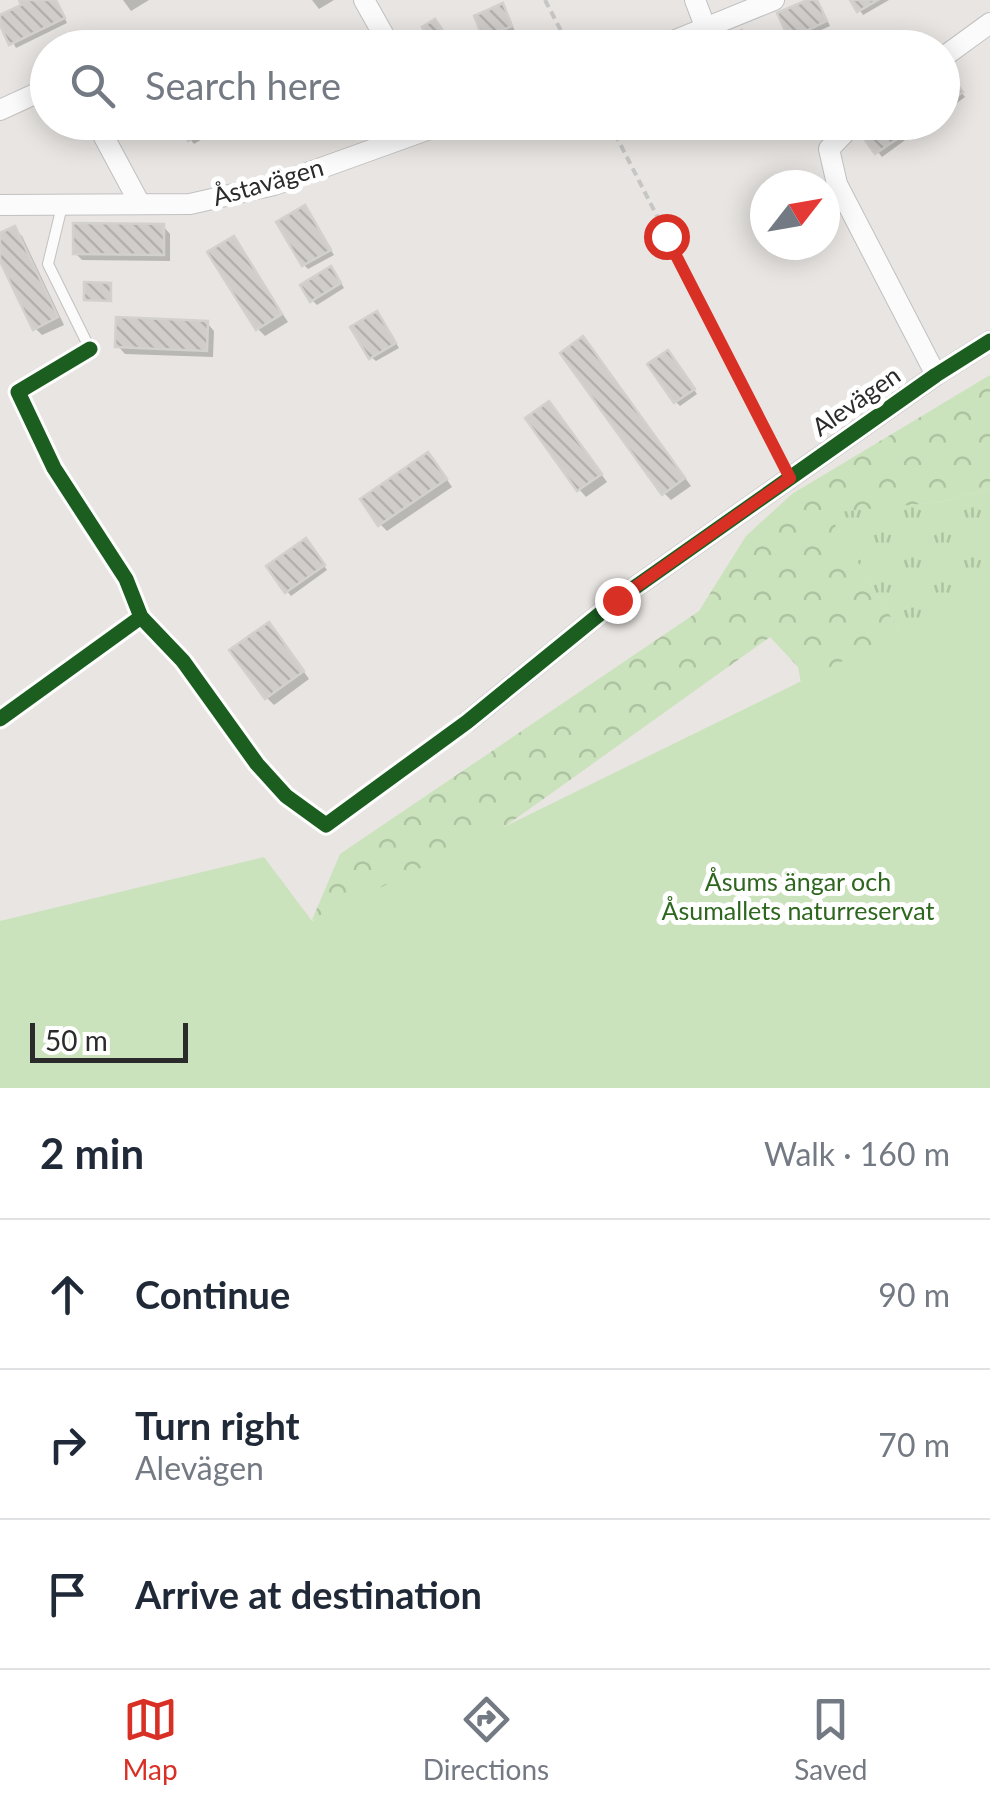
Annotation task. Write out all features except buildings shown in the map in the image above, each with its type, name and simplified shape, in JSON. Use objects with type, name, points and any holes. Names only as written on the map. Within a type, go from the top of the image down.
[{"type":"street","points":[[364,0],[381,30]]},
{"type":"street","points":[[695,0],[706,29],[774,0]]},
{"type":"street","points":[[960,45],[990,23]]},
{"type":"street","points":[[0,110],[30,96]]},
{"type":"street","points":[[106,140],[140,204]]},
{"type":"street","name":"Åstavägen","points":[[0,206],[190,204],[274,185],[396,140]]},
{"type":"street","points":[[837,140],[828,149],[837,184],[936,375]]},
{"type":"street","name":"Alevägen","points":[[466,722],[617,600],[990,341]]},
{"type":"lane","points":[[62,205],[48,264],[90,349]]},
{"type":"path","points":[[546,0],[561,30]]},
{"type":"path","points":[[617,140],[790,478]]},
{"type":"green space","points":[[990,375],[990,489],[940,502],[828,513],[897,627],[990,736],[819,779],[798,667],[770,637],[430,880],[420,899],[312,920],[340,854],[699,611],[746,536],[792,494]]},
{"type":"green space","points":[[990,489],[990,736],[897,627],[827,512],[940,502]]},
{"type":"green space","name":"Åsums ängar och Åsumallets naturreservat","points":[[990,574],[990,1088],[0,1088],[0,921],[264,857],[312,921],[877,644]]},
{"type":"cycle path","points":[[90,349],[18,392],[54,468],[126,579],[141,617],[183,661],[257,764],[286,796],[326,825],[467,722],[617,600],[990,341]]},
{"type":"cycle path","points":[[0,719],[141,617]]},
{"type":"route","points":[[617,600],[790,478],[666,236]]}]
